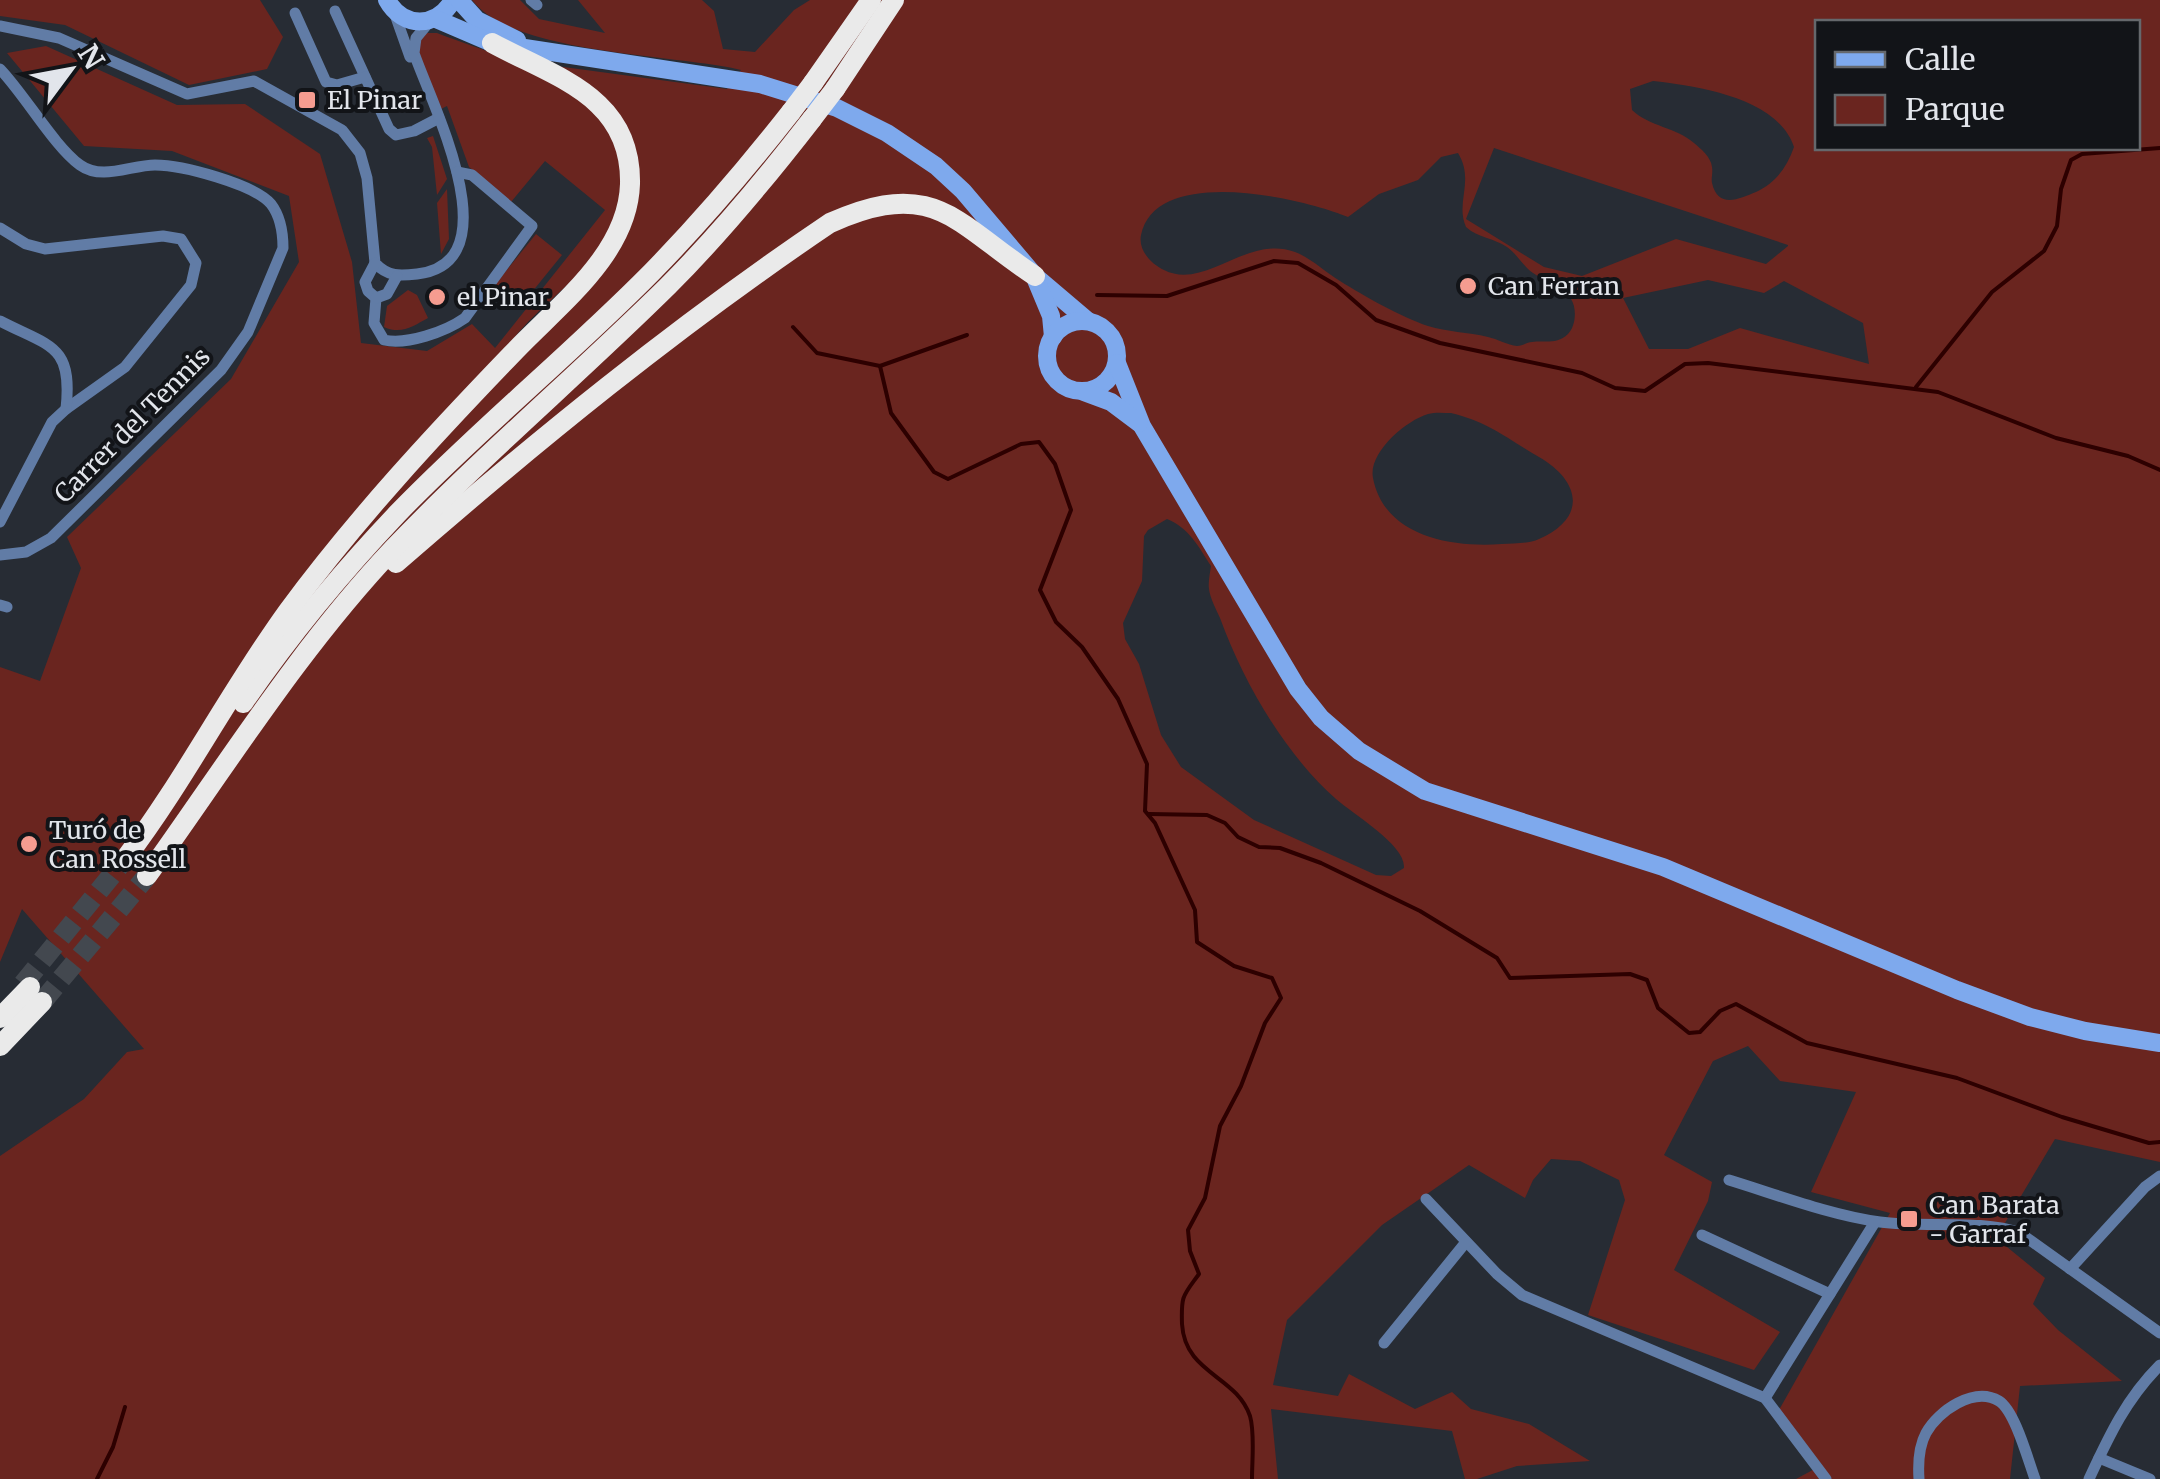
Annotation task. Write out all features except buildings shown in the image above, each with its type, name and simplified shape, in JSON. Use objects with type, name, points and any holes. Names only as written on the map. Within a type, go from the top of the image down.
[{"type":"highway","points":[[135,867],[274,659],[356,558],[424,486],[651,273],[736,180],[791,112],[871,0]]},
{"type":"highway","points":[[135,867],[248,732],[373,571],[435,506],[692,261],[835,90],[894,0]]},
{"type":"highway","points":[[135,867],[256,658],[312,580],[420,452],[602,260],[621,228],[629,201],[629,162],[621,135],[605,110],[562,76],[492,42]]},
{"type":"highway","points":[[355,594],[640,359],[830,223],[858,210],[902,202],[937,209],[960,219],[1035,276]]},
{"type":"highway","points":[[0,1046],[32,991],[3,1015]]},
{"type":"main road","points":[[433,20],[456,0],[484,24],[536,48]]},
{"type":"main road","points":[[390,5],[410,21],[433,20],[492,42],[760,84],[836,108],[887,134],[936,166],[963,191],[1035,276],[1113,338],[1116,363],[1107,382],[1084,392]]},
{"type":"main road","points":[[1035,276],[1051,316],[1053,336],[1047,356],[1052,375],[1064,386],[1111,402],[1142,426]]},
{"type":"main road","points":[[1053,336],[1069,323],[1088,321]]},
{"type":"main road","points":[[1116,363],[1142,426],[1298,688],[1334,731],[1398,777],[1425,790],[1663,867],[2030,1017],[2084,1031],[2160,1043]]},
{"type":"street","points":[[375,263],[397,276],[438,270],[458,252],[462,232],[457,172],[439,118],[390,5]]},
{"type":"street","points":[[335,10],[390,129],[396,135],[414,131],[439,118]]},
{"type":"street","points":[[295,12],[326,82],[336,85],[364,77]]},
{"type":"street","points":[[422,78],[414,44],[433,20]]},
{"type":"street","points":[[0,26],[59,38],[187,94],[245,81],[262,84],[342,130],[360,153],[367,178],[375,263],[365,282],[376,298]]},
{"type":"street","name":"Carrer del Tennis","points":[[0,70],[80,165],[107,172],[168,166],[252,190],[272,204],[283,234],[283,248],[248,332],[220,370],[51,538],[26,552],[0,556]]},
{"type":"street","points":[[376,298],[374,323],[384,340],[397,342],[448,328],[464,318],[532,226],[472,175],[457,172]]},
{"type":"street","points":[[0,228],[26,244],[45,249],[163,236],[181,240],[196,263],[190,285],[125,367],[52,422],[0,522]]},
{"type":"street","points":[[376,298],[387,294],[397,276]]},
{"type":"street","points":[[0,321],[58,351],[69,384],[66,409]]},
{"type":"street","points":[[2070,1268],[2145,1187],[2160,1176]]},
{"type":"street","points":[[1729,1180],[1875,1222],[2001,1226],[2020,1233],[2160,1333]]},
{"type":"street","points":[[1426,1199],[1522,1295],[1766,1398],[1826,1479]]},
{"type":"street","points":[[1766,1398],[1875,1222]]},
{"type":"street","points":[[1702,1236],[1830,1294]]},
{"type":"street","points":[[1384,1343],[1466,1242]]},
{"type":"street","points":[[2089,1479],[2117,1417],[2136,1388],[2160,1365]]},
{"type":"street","points":[[1918,1479],[1920,1448],[1927,1430],[1950,1407],[1974,1397],[1996,1399],[2008,1410],[2035,1479]]},
{"type":"street","points":[[2098,1458],[2150,1479]]},
{"type":"green space","points":[[0,0],[260,0],[283,37],[267,69],[189,85],[65,25],[0,16]]},
{"type":"green space","points":[[472,0],[520,0],[539,19],[605,33],[578,0],[702,0],[714,11],[723,49],[755,52],[794,10],[810,0],[2160,0],[2160,1162],[2055,1139],[1996,1238],[2045,1278],[2033,1304],[2058,1330],[2122,1381],[2020,1386],[2010,1479],[1796,1479],[1822,1465],[1779,1410],[1890,1213],[1811,1192],[1856,1092],[1780,1081],[1748,1046],[1713,1061],[1664,1155],[1712,1182],[1708,1201],[1674,1270],[1780,1332],[1754,1370],[1588,1315],[1625,1200],[1619,1180],[1580,1161],[1551,1159],[1533,1180],[1525,1198],[1469,1165],[1382,1225],[1287,1320],[1273,1385],[1338,1396],[1349,1374],[1415,1409],[1452,1392],[1471,1409],[1529,1424],[1590,1461],[1517,1466],[1465,1479],[1452,1431],[1271,1409],[1278,1479],[0,1479],[0,1156],[84,1099],[127,1052],[144,1049],[22,909],[0,962],[0,667],[40,681],[81,568],[67,537],[231,379],[299,262],[289,196],[172,151],[84,146],[7,53],[46,46],[177,105],[245,104],[320,154],[352,262],[361,343],[427,351],[472,324],[495,348],[605,210],[545,161],[511,202],[469,167],[447,106],[441,109],[422,69],[419,49],[427,33],[497,55],[559,83],[586,102],[606,125],[619,153],[621,196],[605,242],[509,345],[541,330],[565,308],[617,248],[632,211],[634,171],[624,131],[601,98],[555,69],[556,66],[727,89],[741,70],[598,50],[522,32],[493,18]],"holes":[[[1653,81],[1734,98],[1772,117],[1794,147],[1775,180],[1743,197],[1724,199],[1715,191],[1711,163],[1703,151],[1679,133],[1632,110],[1630,89]],[[1494,148],[1788,246],[1766,264],[1676,239],[1582,276],[1544,267],[1466,219]],[[1458,153],[1463,163],[1462,209],[1466,227],[1507,247],[1533,273],[1568,295],[1575,312],[1573,326],[1564,337],[1517,346],[1428,326],[1371,299],[1307,258],[1277,248],[1243,255],[1195,274],[1179,275],[1154,264],[1142,246],[1141,235],[1152,213],[1173,200],[1201,193],[1233,192],[1299,202],[1348,217],[1379,194],[1418,180],[1441,157]],[[1708,280],[1764,293],[1784,281],[1863,323],[1869,364],[1740,328],[1688,349],[1649,349],[1623,298]],[[1451,413],[1487,426],[1553,466],[1570,487],[1573,498],[1566,520],[1535,541],[1482,545],[1422,534],[1391,513],[1373,478],[1376,458],[1409,423],[1428,414]],[[1167,519],[1193,539],[1211,566],[1210,592],[1230,643],[1268,716],[1317,781],[1378,831],[1397,850],[1404,868],[1391,876],[1376,875],[1254,820],[1181,767],[1161,735],[1139,664],[1125,639],[1123,623],[1142,581],[1144,536]]]},
{"type":"green space","points":[[433,136],[447,179],[437,195],[432,147],[427,138]]},
{"type":"green space","points":[[447,189],[449,239],[441,254],[437,203]]},
{"type":"green space","points":[[536,234],[562,255],[519,308],[493,287]]},
{"type":"green space","points":[[408,290],[417,295],[428,318],[402,330],[384,327],[387,306]]},
{"type":"waterway","points":[[2140,150],[2160,148]]},
{"type":"waterway","points":[[1916,387],[1992,292],[2044,251],[2057,226],[2061,189],[2071,160],[2082,154],[2134,150]]},
{"type":"waterway","points":[[1097,295],[1167,296],[1274,261],[1298,263],[1336,285],[1376,320],[1440,343],[1582,373],[1615,388],[1645,391],[1685,364],[1708,363],[1938,392],[2056,438],[2128,456],[2160,470]]},
{"type":"waterway","points":[[793,327],[817,353],[880,366],[891,413],[934,472],[948,479],[1021,444],[1039,442],[1055,464],[1071,510],[1040,590],[1056,622],[1082,647],[1118,699],[1147,764],[1145,811],[1155,823],[1195,910],[1197,942],[1234,966],[1272,978],[1281,998],[1265,1023],[1241,1086],[1220,1126],[1205,1198],[1188,1230],[1190,1251],[1199,1274],[1186,1292],[1182,1307],[1185,1341],[1192,1354],[1234,1391],[1250,1416],[1252,1479]]},
{"type":"waterway","points":[[880,366],[967,335]]},
{"type":"waterway","points":[[1149,814],[1207,815],[1259,847],[1280,848],[1321,863],[1420,911],[1497,958],[1510,978],[1630,974],[1647,980],[1658,1008],[1689,1033],[1700,1032],[1720,1011],[1736,1004],[1807,1043],[1957,1078],[2062,1117],[2149,1143],[2160,1142]]},
{"type":"waterway","points":[[97,1479],[113,1447],[125,1407]]},
{"type":"tunnel","points":[[23,984],[125,859]]},
{"type":"tunnel","points":[[42,1002],[147,876]]},
{"type":"place","name":"El Pinar","points":[[307,100]]},
{"type":"place","name":"Can Ferran","points":[[1468,286]]},
{"type":"place","name":"el Pinar","points":[[437,297]]},
{"type":"place","name":"Turó de Can Rossell","points":[[29,844]]},
{"type":"place","name":"Can Barata - Garraf","points":[[1909,1219]]}]
